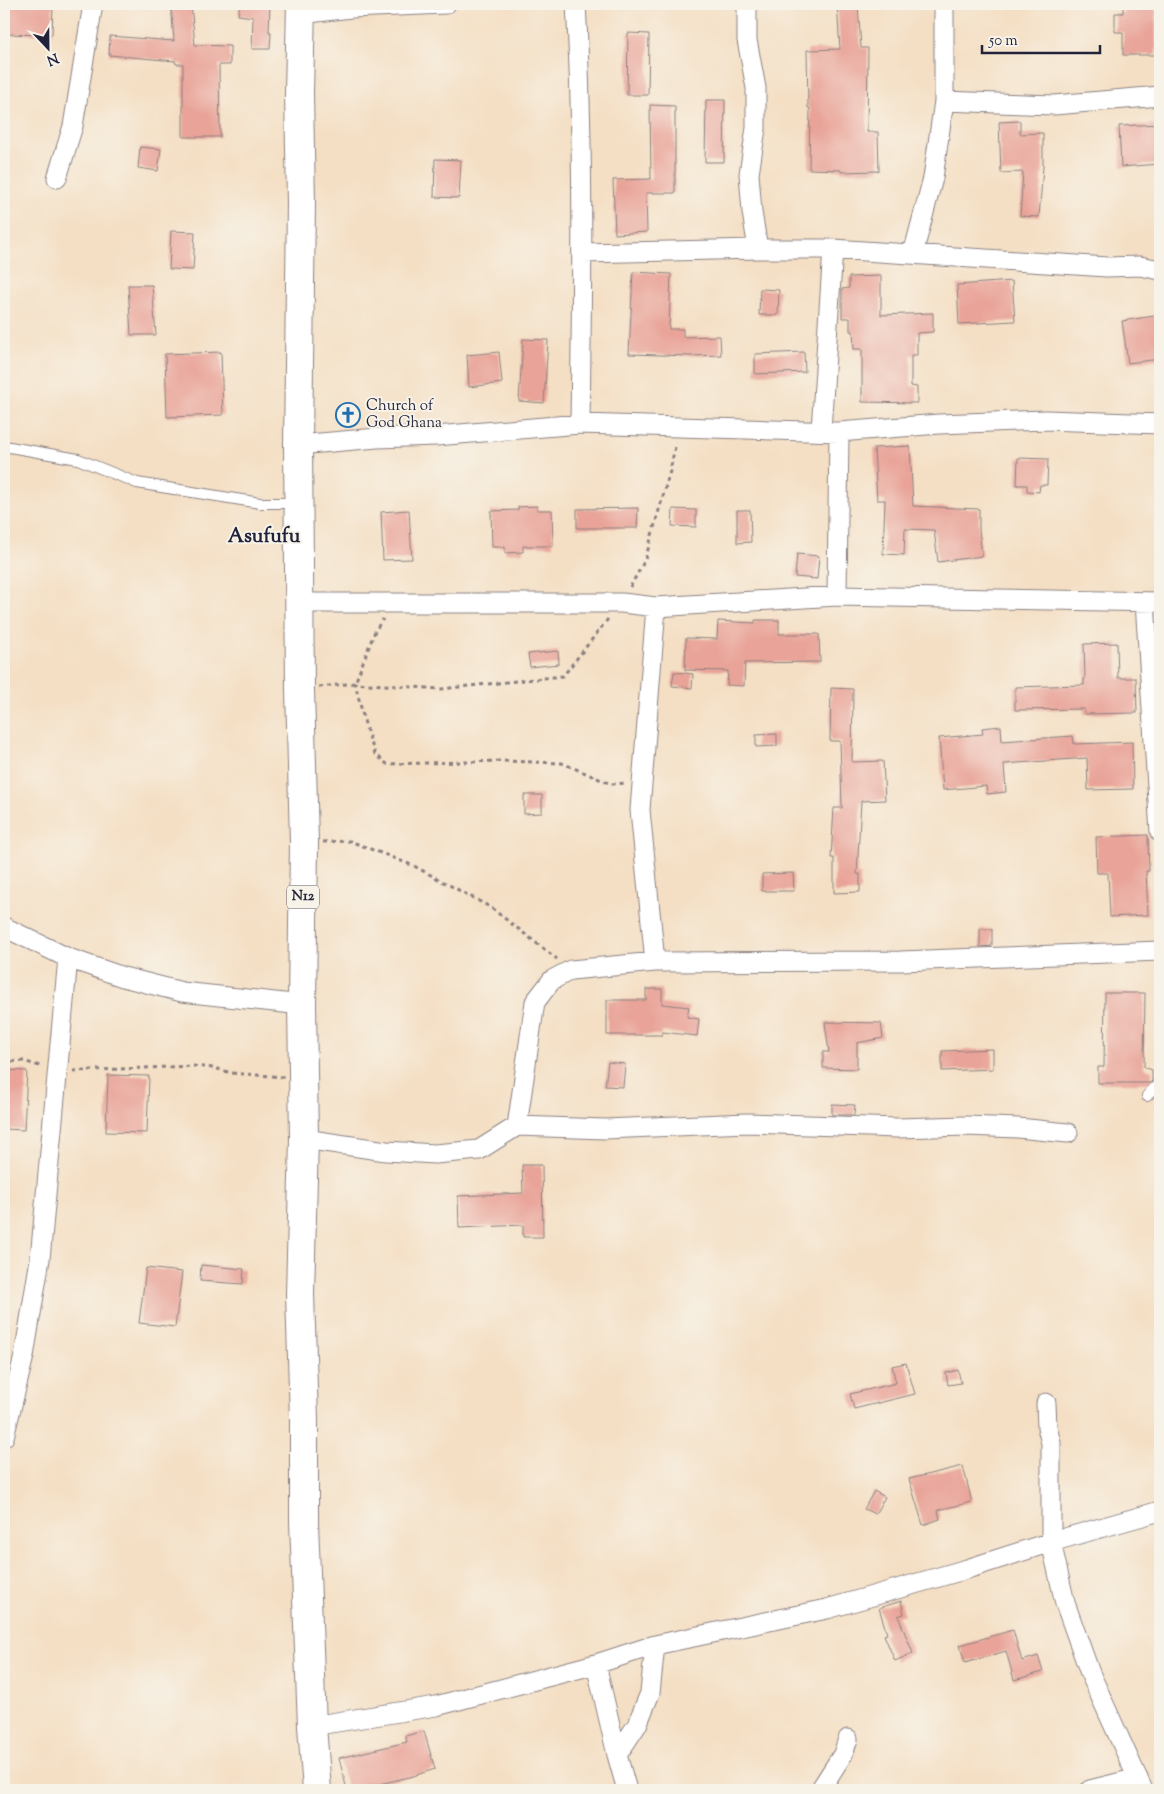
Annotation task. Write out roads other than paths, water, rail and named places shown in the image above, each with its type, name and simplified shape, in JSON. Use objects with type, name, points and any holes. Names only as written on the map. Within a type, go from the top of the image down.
[{"type":"highway","name":"N12","points":[[301,9],[298,445],[300,689],[304,842],[302,1005],[304,1138],[300,1294],[304,1420],[304,1522],[312,1726],[317,1790]]},
{"type":"street","points":[[57,178],[73,126],[93,4]]},
{"type":"street","points":[[301,9],[446,4]]},
{"type":"street","points":[[576,4],[580,74],[582,253],[580,424]]},
{"type":"street","points":[[748,4],[747,40],[756,88],[756,128],[749,174],[752,212],[758,249]]},
{"type":"street","points":[[913,254],[933,178],[944,101],[944,4]]},
{"type":"street","points":[[944,101],[1054,105],[1160,96]]},
{"type":"street","points":[[582,253],[833,249],[1107,267],[1140,266],[1160,270]]},
{"type":"street","points":[[833,249],[830,431],[837,596]]},
{"type":"street","points":[[298,445],[580,424],[830,431],[1038,420],[1160,424]]},
{"type":"street","points":[[300,603],[622,603],[656,607],[837,596],[1153,602],[1160,832]]},
{"type":"street","points":[[655,962],[640,810],[656,607]]},
{"type":"street","points":[[4,926],[68,958],[123,977],[182,992],[302,1005]]},
{"type":"street","points":[[516,1126],[535,1002],[552,980],[571,970],[655,962],[901,961],[1160,951]]},
{"type":"street","points":[[4,1437],[24,1356],[40,1259],[68,958]]},
{"type":"street","points":[[304,1138],[386,1151],[435,1154],[479,1150],[516,1126],[606,1129],[747,1123],[898,1128],[966,1126],[1018,1128],[1068,1133]]},
{"type":"street","points":[[1046,1403],[1047,1427],[1051,1443],[1050,1542],[1065,1603],[1090,1673],[1141,1784],[1090,1790]]},
{"type":"street","points":[[312,1726],[436,1706],[596,1664],[655,1645],[827,1609],[1160,1511]]},
{"type":"street","points":[[617,1755],[637,1725],[650,1693],[655,1645]]},
{"type":"street","points":[[596,1664],[627,1790]]},
{"type":"street","points":[[820,1790],[843,1754],[848,1739]]},
{"type":"lane","points":[[4,446],[78,460],[137,483],[260,503],[299,503]]},
{"type":"lane","points":[[1147,1096],[1160,1082]]},
{"type":"place","name":"Church of God Ghana","points":[[348,415]]},
{"type":"district","name":"Asufufu","points":[[264,537]]}]
